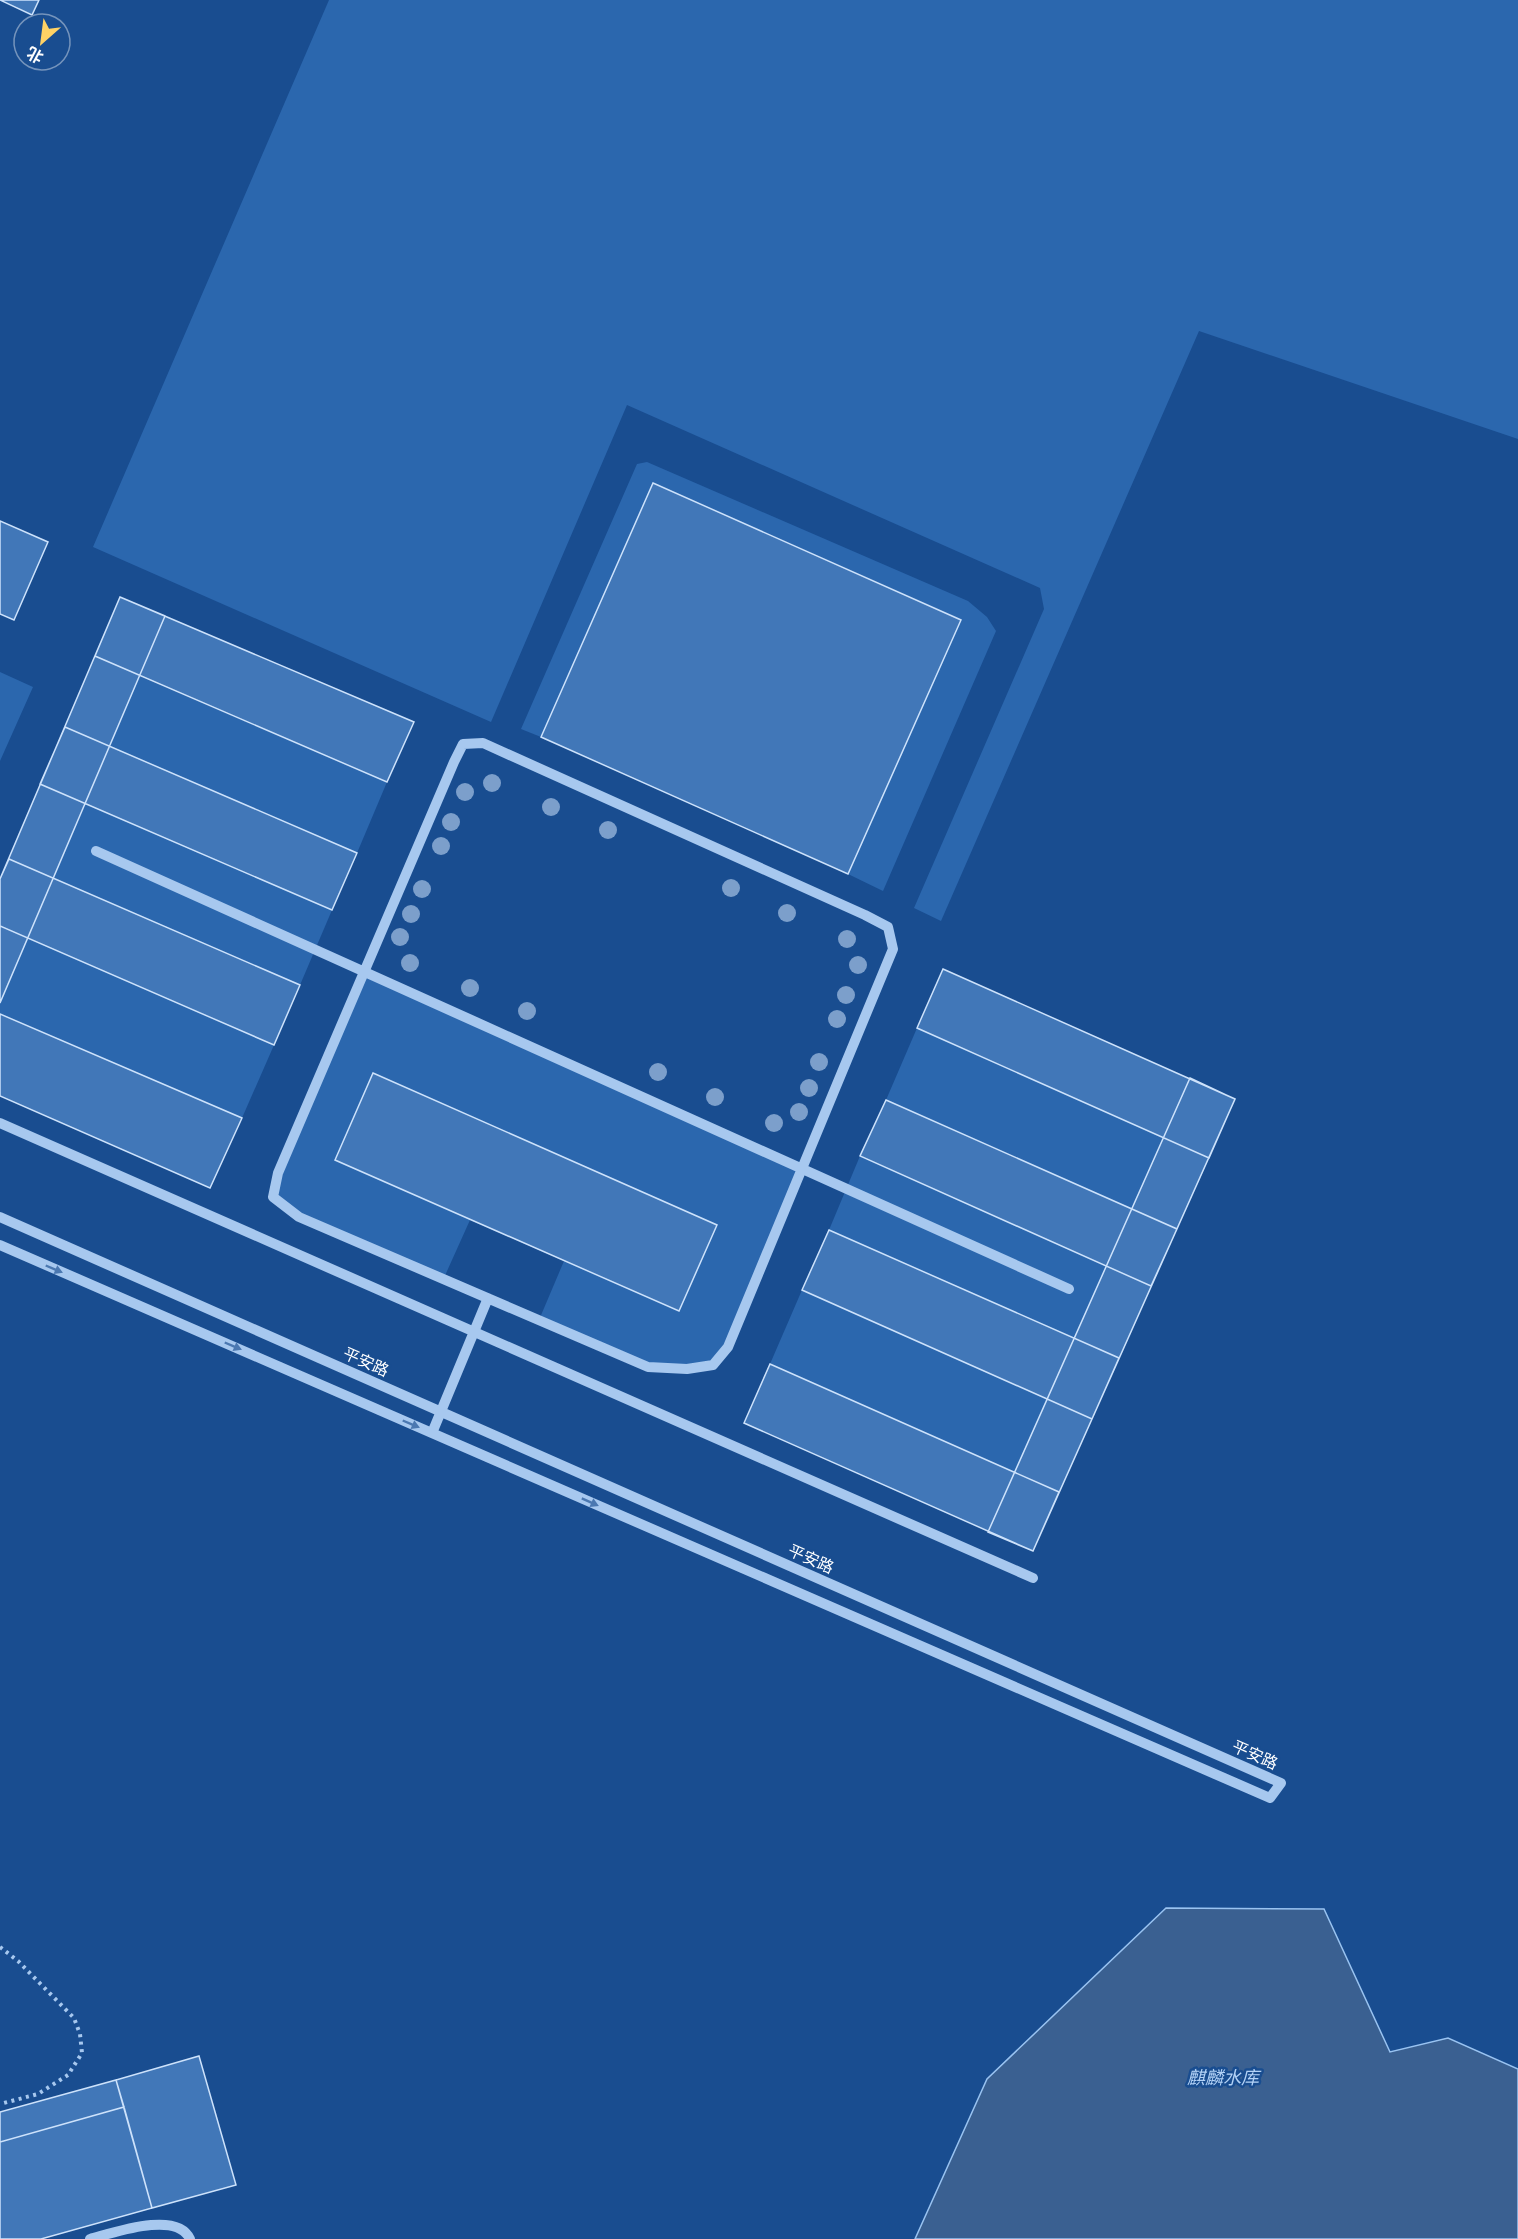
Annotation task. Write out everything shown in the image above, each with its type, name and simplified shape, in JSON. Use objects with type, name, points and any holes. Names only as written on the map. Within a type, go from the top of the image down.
[{"type":"street","points":[[483,743],[888,927],[893,950],[802,1169],[728,1347],[713,1365],[687,1369],[648,1367],[299,1217],[273,1197],[278,1173],[453,762],[463,744],[483,743]]},
{"type":"street","points":[[96,851],[1069,1289]]},
{"type":"street","points":[[0,1123],[1033,1578]]},
{"type":"street","name":"平安路","points":[[0,1217],[1281,1783],[1270,1798],[0,1245]]},
{"type":"street","points":[[432,1433],[488,1298]]},
{"type":"street","points":[[90,2239],[148,2224],[172,2226],[188,2235],[190,2239]]},
{"type":"path","points":[[0,1947],[74,2018],[80,2034],[82,2053],[68,2075],[38,2094],[0,2104]]},
{"type":"shaded area","points":[[329,0],[1518,0],[1518,439],[1199,331],[941,921],[914,908],[1044,609],[1040,588],[627,405],[491,722],[93,547]]},
{"type":"shaded area","points":[[647,462],[968,601],[987,617],[996,631],[883,891],[848,874],[960,619],[653,483],[541,737],[521,729],[637,464]]},
{"type":"shaded area","points":[[0,672],[33,687],[0,761]]},
{"type":"shaded area","points":[[139,676],[387,782],[357,853],[109,747]]},
{"type":"shaded area","points":[[86,803],[332,910],[300,985],[53,878]]},
{"type":"shaded area","points":[[28,938],[274,1045],[242,1118],[0,1014],[0,1003]]},
{"type":"shaded area","points":[[363,972],[802,1169],[746,1306],[713,1365],[648,1367],[539,1320],[564,1261],[470,1220],[443,1280],[299,1217],[273,1197]]},
{"type":"shaded area","points":[[917,1028],[1209,1158],[1177,1229],[886,1100]]},
{"type":"shaded area","points":[[860,1156],[1151,1286],[1119,1358],[829,1230]]},
{"type":"shaded area","points":[[802,1290],[1092,1419],[1059,1492],[770,1364]]},
{"type":"water","name":"麒麟水库","points":[[1166,1908],[1324,1909],[1390,2052],[1448,2038],[1518,2069],[1518,2239],[915,2239],[987,2079]]},
{"type":"building","points":[[0,0],[39,0],[33,12],[26,12]]},
{"type":"building","points":[[653,483],[961,620],[848,874],[541,737]]},
{"type":"building","points":[[0,521],[48,542],[14,620],[0,614]]},
{"type":"building","points":[[120,597],[165,616],[0,1003],[0,879]]},
{"type":"building","points":[[120,597],[414,722],[387,782],[95,656]]},
{"type":"building","points":[[65,727],[357,853],[332,910],[40,784]]},
{"type":"building","points":[[9,859],[300,985],[274,1045],[0,926],[0,879]]},
{"type":"building","points":[[943,969],[1235,1099],[1209,1158],[917,1028]]},
{"type":"building","points":[[0,1014],[242,1118],[210,1188],[0,1096]]},
{"type":"building","points":[[373,1073],[717,1225],[679,1311],[335,1160]]},
{"type":"building","points":[[1190,1078],[1235,1099],[1033,1551],[988,1532]]},
{"type":"building","points":[[886,1100],[1177,1229],[1151,1286],[860,1156]]},
{"type":"building","points":[[829,1230],[1119,1358],[1092,1419],[802,1290]]},
{"type":"building","points":[[770,1364],[1059,1492],[1033,1551],[744,1423]]},
{"type":"building","points":[[199,2056],[236,2185],[152,2208],[116,2080]]},
{"type":"building","points":[[116,2080],[124,2107],[0,2142],[0,2112]]},
{"type":"building","points":[[124,2107],[152,2208],[41,2239],[0,2239],[0,2142]]}]
